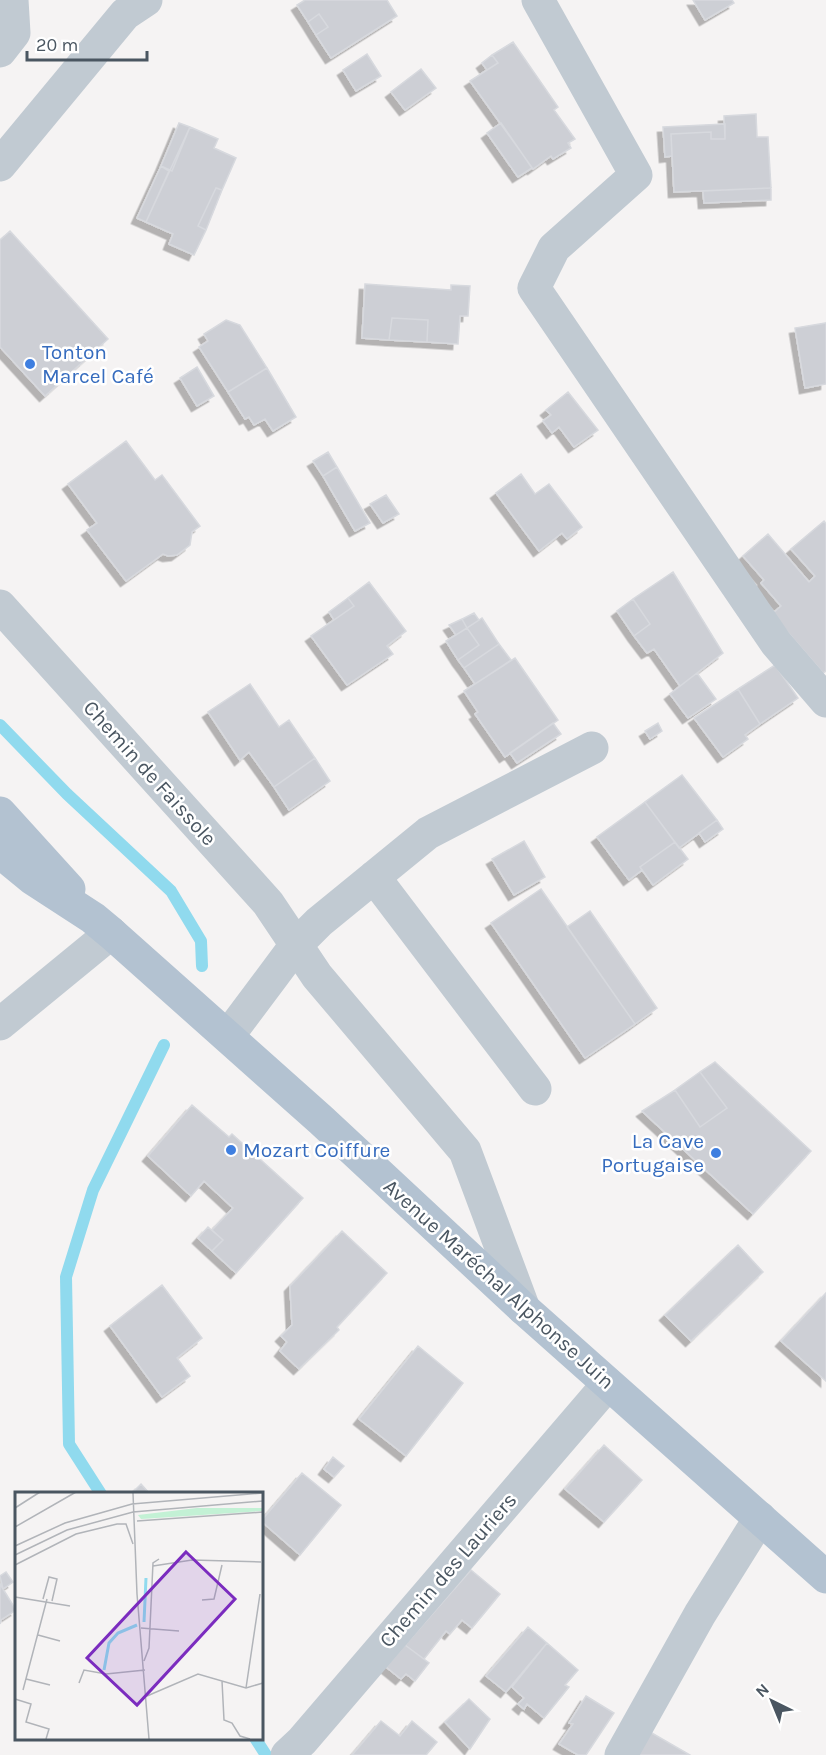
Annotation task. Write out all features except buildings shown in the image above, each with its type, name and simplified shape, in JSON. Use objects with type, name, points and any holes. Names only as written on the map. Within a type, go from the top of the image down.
[{"type":"main road","name":"Avenue Maréchal Alphonse Juin","points":[[0,813],[102,925],[228,1036],[524,1309],[826,1576]]},
{"type":"main road","name":"Avenue Maréchal Alphonse Juin","points":[[0,852],[33,879],[102,925]]},
{"type":"street","points":[[0,51],[14,33],[12,0]]},
{"type":"street","points":[[0,165],[125,14],[146,0]]},
{"type":"street","points":[[538,0],[636,175],[554,248],[534,288],[776,643],[826,700]]},
{"type":"street","name":"Chemin de Faissole","points":[[0,606],[268,903],[317,976],[465,1151],[524,1309]]},
{"type":"street","points":[[228,1036],[296,945],[428,833],[592,748]]},
{"type":"street","points":[[374,877],[535,1089]]},
{"type":"street","points":[[0,1024],[102,925]]},
{"type":"street","name":"Chemin des Lauriers","points":[[287,1755],[302,1741],[608,1384]]},
{"type":"street","points":[[621,1755],[700,1614],[760,1518]]},
{"type":"waterway","points":[[0,725],[67,794],[171,891],[201,941],[202,966]]},
{"type":"waterway","points":[[100,1492],[69,1444],[66,1277],[93,1190],[164,1045]]},
{"type":"waterway","points":[[256,1740],[266,1755]]},
{"type":"place","name":"Tonton Marcel Café","points":[[30,364]]},
{"type":"place","name":"Mozart Coiffure","points":[[231,1150]]},
{"type":"place","name":"La Cave Portugaise","points":[[716,1153]]}]
